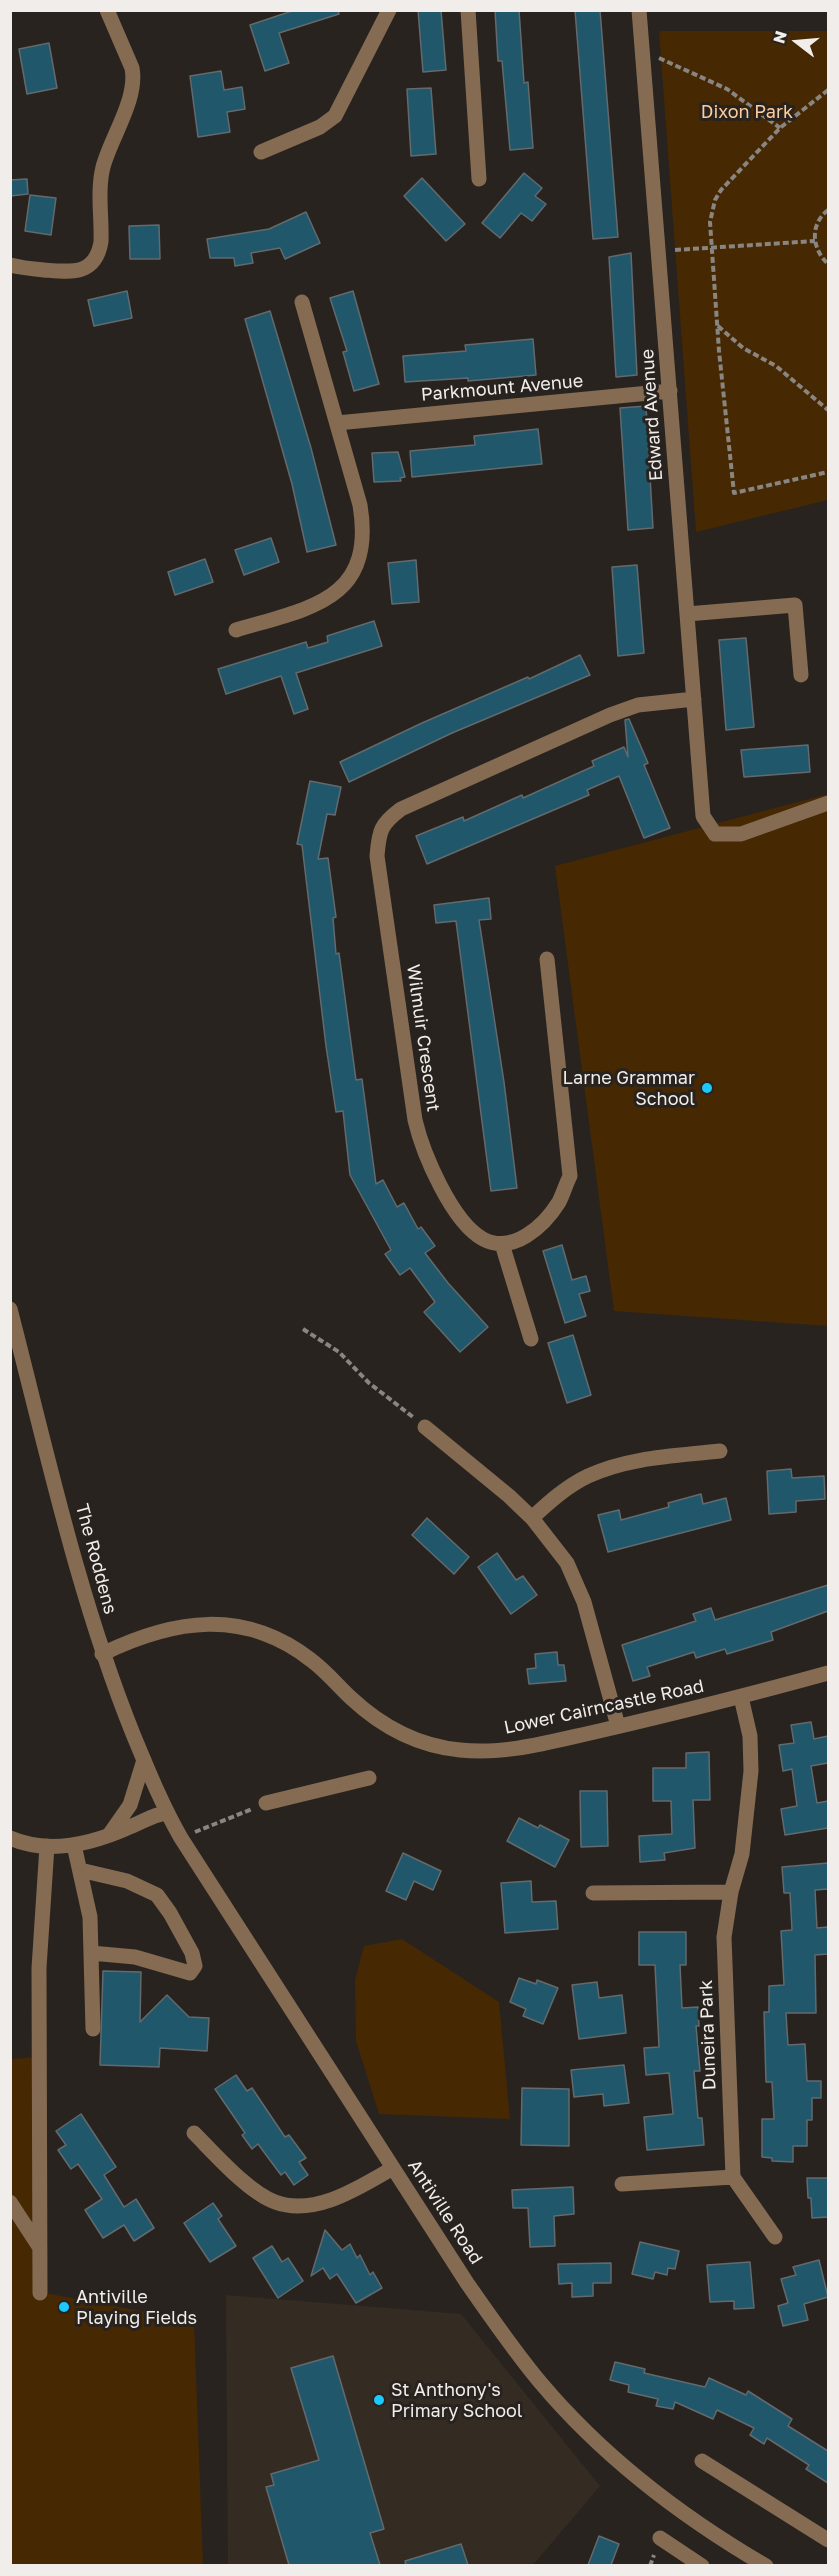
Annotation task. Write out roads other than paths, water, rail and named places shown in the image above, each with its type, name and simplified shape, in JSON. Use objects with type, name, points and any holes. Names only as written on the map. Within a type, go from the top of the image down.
[{"type":"street","points":[[10,265],[75,271],[85,268],[99,253],[102,170],[130,95],[133,78],[132,68],[107,10]]},
{"type":"street","points":[[261,152],[320,127],[335,116],[389,10]]},
{"type":"street","points":[[468,10],[479,179]]},
{"type":"street","name":"Edward Avenue","points":[[639,10],[703,816],[715,834],[741,834],[828,803]]},
{"type":"street","points":[[236,630],[307,609],[328,599],[343,588],[356,565],[363,541],[364,527],[360,505],[302,302]]},
{"type":"street","name":"Parkmount Avenue","points":[[337,423],[670,391]]},
{"type":"street","points":[[687,614],[795,605],[801,675]]},
{"type":"street","name":"Wilmuir Crescent","points":[[502,1244],[483,1239],[466,1225],[440,1185],[421,1145],[415,1120],[379,867],[378,834],[386,820],[401,809],[610,715],[638,705],[694,699]]},
{"type":"street","points":[[531,1339],[502,1244],[516,1242],[530,1233],[559,1202],[570,1176],[547,958]]},
{"type":"street","name":"The Roddens","points":[[10,1309],[79,1575],[102,1654],[166,1813]]},
{"type":"street","points":[[425,1427],[532,1518],[567,1563],[579,1586],[618,1726]]},
{"type":"street","points":[[532,1518],[566,1490],[588,1476],[606,1469],[644,1460],[720,1451]]},
{"type":"street","name":"Lower Cairncastle Road","points":[[102,1654],[142,1636],[181,1626],[208,1623],[239,1626],[269,1635],[313,1661],[373,1717],[391,1729],[429,1743],[458,1750],[515,1749],[741,1697],[828,1674]]},
{"type":"street","name":"Duneira Park","points":[[733,2178],[724,1943],[731,1892],[742,1854],[751,1771],[750,1736],[741,1697]]},
{"type":"street","points":[[109,1835],[130,1805],[144,1760]]},
{"type":"street","points":[[266,1803],[369,1778]]},
{"type":"street","points":[[10,1838],[47,1846],[74,1845],[109,1835],[154,1814],[166,1813]]},
{"type":"street","name":"Antiville Road","points":[[166,1813],[393,2168],[507,2341],[569,2414],[626,2468],[678,2510],[766,2565]]},
{"type":"street","points":[[74,1845],[90,1917],[93,2029]]},
{"type":"street","points":[[40,2293],[39,1968],[47,1846]]},
{"type":"street","points":[[80,1870],[127,1881],[157,1895],[170,1913],[192,1953],[195,1966],[190,1973],[135,1957],[91,1953]]},
{"type":"street","points":[[593,1893],[731,1892]]},
{"type":"street","points":[[194,2133],[243,2181],[275,2202],[283,2204],[299,2206],[326,2201],[360,2187],[393,2168]]},
{"type":"street","points":[[622,2184],[733,2178],[775,2237]]},
{"type":"street","points":[[10,2202],[40,2248]]},
{"type":"street","points":[[702,2462],[828,2540]]},
{"type":"street","points":[[660,2538],[702,2565]]},
{"type":"place","name":"Larne Grammar School","points":[[707,1088]]},
{"type":"place","name":"Antiville Playing Fields","points":[[64,2307]]},
{"type":"place","name":"St Anthony's Primary School","points":[[379,2400]]},
{"type":"park label","name":"Dixon Park","points":[[747,112]]}]
